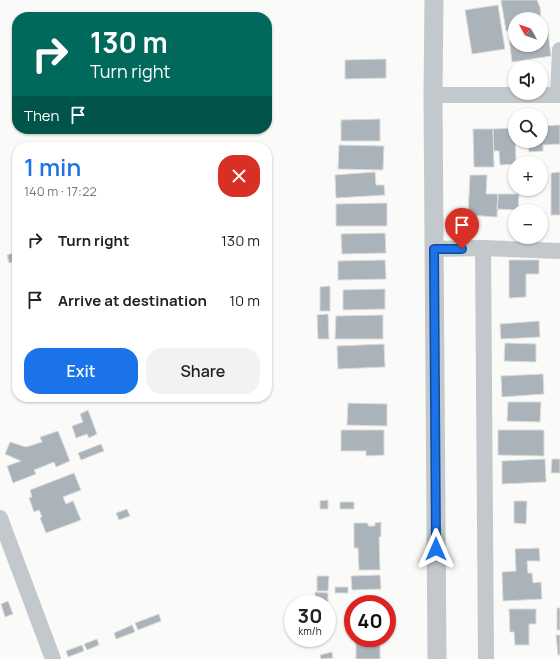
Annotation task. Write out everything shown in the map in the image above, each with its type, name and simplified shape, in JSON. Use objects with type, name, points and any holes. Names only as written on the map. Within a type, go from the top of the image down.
[{"type":"street","points":[[434,0],[433,95],[437,659]]},
{"type":"street","points":[[433,95],[559,95],[560,50]]},
{"type":"street","points":[[434,249],[483,248],[560,251]]},
{"type":"street","points":[[483,248],[486,659]]},
{"type":"street","points":[[0,518],[53,659]]},
{"type":"building","points":[[501,0],[537,0],[540,12],[508,12],[508,31],[506,31]]},
{"type":"building","points":[[498,5],[505,49],[472,54],[465,10]]},
{"type":"building","points":[[548,33],[551,56],[525,60],[512,60],[511,52],[548,52]]},
{"type":"building","points":[[386,59],[386,78],[345,79],[345,60]]},
{"type":"building","points":[[380,119],[380,141],[341,141],[341,120]]},
{"type":"building","points":[[560,125],[560,144],[548,145],[548,126]]},
{"type":"building","points":[[508,128],[508,148],[516,148],[516,156],[508,156],[508,164],[500,165],[499,151],[494,151],[493,129]]},
{"type":"building","points":[[473,129],[493,129],[494,167],[474,167]]},
{"type":"building","points":[[339,145],[384,146],[383,170],[338,169]]},
{"type":"building","points":[[529,148],[543,148],[543,151],[529,152]]},
{"type":"building","points":[[375,172],[376,185],[384,185],[385,195],[336,198],[335,175]]},
{"type":"building","points":[[560,172],[560,215],[551,215],[551,173]]},
{"type":"building","points":[[470,175],[487,175],[486,194],[498,194],[497,217],[468,215]]},
{"type":"building","points":[[498,194],[519,196],[518,204],[508,204],[508,210],[497,209]]},
{"type":"building","points":[[387,203],[387,226],[336,226],[336,204]]},
{"type":"building","points":[[385,233],[386,253],[342,254],[341,234]]},
{"type":"building","points":[[12,253],[12,262],[9,263],[7,255]]},
{"type":"building","points":[[385,260],[386,279],[338,280],[338,261]]},
{"type":"building","points":[[509,260],[539,260],[539,274],[526,274],[526,297],[509,298]]},
{"type":"building","points":[[330,286],[330,311],[320,311],[320,287]]},
{"type":"building","points":[[385,289],[385,309],[343,310],[343,290]]},
{"type":"building","points":[[328,314],[329,339],[318,339],[317,315]]},
{"type":"building","points":[[383,315],[383,339],[335,339],[336,316]]},
{"type":"building","points":[[539,321],[540,337],[501,339],[500,324]]},
{"type":"building","points":[[505,343],[536,344],[536,362],[504,361]]},
{"type":"building","points":[[384,344],[385,367],[338,369],[337,346]]},
{"type":"building","points":[[543,374],[544,394],[502,397],[501,376]]},
{"type":"building","points":[[508,402],[541,402],[540,422],[507,421]]},
{"type":"building","points":[[348,403],[387,404],[387,426],[347,425]]},
{"type":"building","points":[[88,410],[97,434],[89,438],[87,434],[76,438],[72,426],[83,422],[80,414]]},
{"type":"building","points":[[341,430],[384,430],[384,455],[366,456],[366,451],[341,451]]},
{"type":"building","points":[[498,430],[544,430],[544,456],[498,455]]},
{"type":"building","points":[[58,431],[70,461],[56,467],[54,462],[34,470],[36,474],[13,483],[7,466],[21,461],[5,454],[10,442],[26,447],[42,442],[40,437]]},
{"type":"building","points":[[101,444],[104,451],[81,460],[78,453]]},
{"type":"building","points":[[545,459],[546,482],[502,484],[502,461]]},
{"type":"building","points":[[552,459],[560,459],[560,473],[551,473]]},
{"type":"building","points":[[74,473],[81,490],[63,497],[66,504],[73,501],[81,520],[46,533],[40,518],[42,517],[39,510],[34,512],[29,498],[32,497],[30,490]]},
{"type":"building","points":[[328,500],[328,509],[320,509],[320,501]]},
{"type":"building","points":[[514,501],[527,501],[526,524],[514,523]]},
{"type":"building","points":[[340,502],[354,502],[354,509],[340,509]]},
{"type":"building","points":[[127,509],[130,516],[119,520],[116,513]]},
{"type":"building","points":[[381,522],[381,537],[379,537],[380,570],[359,570],[358,548],[354,548],[354,523],[368,523],[368,526],[375,526],[375,523]]},
{"type":"building","points":[[539,548],[540,561],[527,561],[528,573],[532,573],[533,583],[541,582],[542,599],[503,601],[502,572],[516,571],[515,549]]},
{"type":"building","points":[[380,575],[381,589],[352,590],[351,576]]},
{"type":"building","points":[[317,576],[329,576],[328,591],[317,591]]},
{"type":"building","points":[[335,587],[348,587],[348,593],[335,593]]},
{"type":"building","points":[[315,592],[328,593],[328,595],[315,595]]},
{"type":"building","points":[[8,601],[13,614],[5,617],[1,604]]},
{"type":"building","points":[[557,608],[560,608],[560,630],[557,630]]},
{"type":"building","points":[[509,609],[536,609],[536,624],[529,624],[529,645],[515,645],[514,632],[510,632]]},
{"type":"building","points":[[159,614],[161,621],[138,630],[135,623]]},
{"type":"building","points":[[132,625],[135,632],[116,639],[114,633]]},
{"type":"building","points":[[556,635],[560,635],[560,655],[558,655]]},
{"type":"building","points":[[97,639],[99,645],[87,650],[84,644]]},
{"type":"building","points":[[82,645],[84,651],[68,657],[66,651]]},
{"type":"building","points":[[356,647],[380,647],[380,659],[356,659]]},
{"type":"building","points":[[332,652],[333,658],[321,659],[320,655]]},
{"type":"route","points":[[436,549],[434,249],[462,249]]}]
